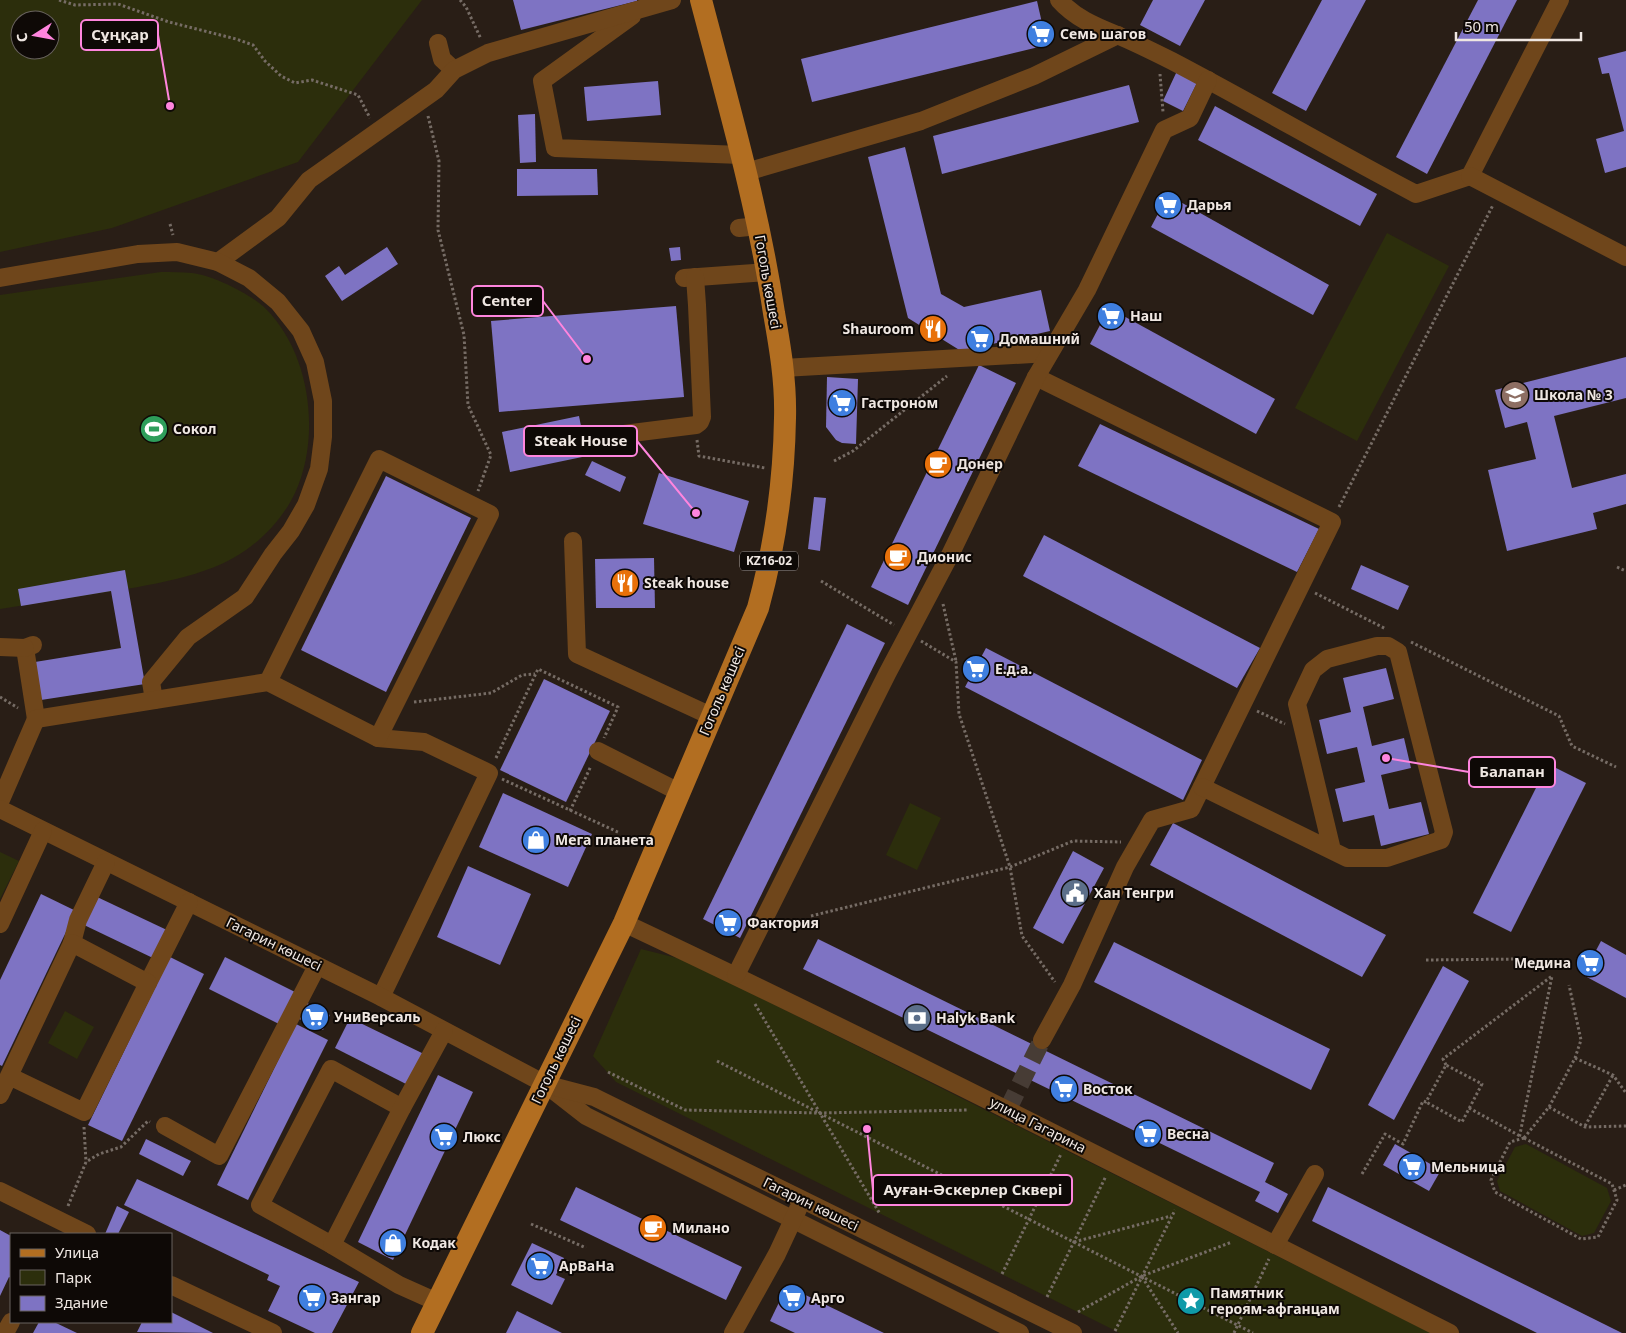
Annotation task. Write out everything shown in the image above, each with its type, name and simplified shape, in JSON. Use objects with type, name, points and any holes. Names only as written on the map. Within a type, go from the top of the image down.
[{"type":"main road","name":"Гоголь көшесі","points":[[422,1333],[624,923],[758,608],[766,578],[778,506],[782,464],[785,416],[783,368],[768,272],[749,227],[744,164],[702,0]]},
{"type":"street","points":[[218,262],[278,218],[309,180],[436,90],[454,70],[488,53],[672,0]]},
{"type":"street","points":[[1059,0],[1069,11],[1097,28],[1118,35],[1164,56],[1416,194],[1470,176],[1560,0]]},
{"type":"street","points":[[643,8],[542,80],[555,148],[744,164],[921,121],[1034,76],[1118,35]]},
{"type":"street","points":[[438,43],[442,59],[454,70]]},
{"type":"street","points":[[736,975],[937,580],[1036,376],[1087,290],[1164,130],[1190,118],[1208,80]]},
{"type":"street","points":[[1470,176],[1626,257]]},
{"type":"street","points":[[0,278],[138,254],[177,252],[218,262],[248,278],[278,302],[301,331],[315,362],[323,401],[323,437],[319,469],[306,505],[245,597],[188,637],[151,682],[154,700]]},
{"type":"street","points":[[592,438],[696,425],[700,422],[702,417],[697,305],[689,277],[768,272]]},
{"type":"street","points":[[783,368],[1048,353]]},
{"type":"street","points":[[1036,376],[1332,522],[1191,809],[1152,820],[1125,867],[1066,996],[1042,1040]]},
{"type":"street","points":[[268,682],[379,459],[490,514],[378,738]]},
{"type":"street","points":[[573,541],[577,654],[711,716]]},
{"type":"street","points":[[1202,787],[1347,858],[1387,858],[1441,840],[1444,832],[1398,652],[1388,646],[1377,646],[1327,659],[1313,670],[1297,704],[1332,850]]},
{"type":"street","points":[[0,647],[29,647],[36,719],[0,802]]},
{"type":"street","points":[[36,719],[268,682],[378,738],[424,742],[489,773],[381,997]]},
{"type":"street","points":[[598,751],[680,792]]},
{"type":"street","name":"Гагарин көшесі","points":[[0,809],[381,997],[545,1084],[586,1116],[1020,1333]]},
{"type":"street","points":[[0,924],[43,830]]},
{"type":"street","points":[[0,1095],[72,944],[78,920],[106,862]]},
{"type":"street","points":[[9,1076],[84,1112],[189,902]]},
{"type":"street","name":"улица Гагарина","points":[[624,923],[736,975],[1008,1109],[1273,1249],[1450,1333]]},
{"type":"street","points":[[72,944],[148,983]]},
{"type":"street","points":[[165,1126],[220,1156],[317,966]]},
{"type":"street","points":[[332,1245],[402,1108],[444,1031]]},
{"type":"street","points":[[402,1108],[331,1069],[260,1205],[399,1285],[437,1302]]},
{"type":"street","name":"Гагарин көшесі","points":[[545,1084],[594,1097],[1073,1333]]},
{"type":"street","points":[[1273,1249],[1315,1174]]},
{"type":"street","points":[[0,1191],[85,1233]]},
{"type":"street","points":[[734,1333],[777,1254],[803,1200]]},
{"type":"street","points":[[172,1285],[273,1333]]},
{"type":"path","points":[[59,0],[75,6],[118,4],[169,22],[254,45],[264,61],[281,76],[294,83],[312,80],[358,95],[378,131]]},
{"type":"path","points":[[460,0],[466,7],[488,53]]},
{"type":"path","points":[[1164,56],[1160,69],[1164,130]]},
{"type":"path","points":[[424,99],[439,161],[438,230],[464,335],[468,405],[491,455],[472,506]]},
{"type":"path","points":[[1332,522],[1500,191]]},
{"type":"path","points":[[834,461],[853,451],[972,356]]},
{"type":"path","points":[[696,425],[699,456],[770,468]]},
{"type":"path","points":[[1617,567],[1626,571]]},
{"type":"path","points":[[937,580],[956,662],[959,714],[1010,867],[1022,936],[1066,996]]},
{"type":"path","points":[[821,581],[956,662]]},
{"type":"path","points":[[1301,586],[1386,629]]},
{"type":"path","points":[[1404,638],[1559,716],[1572,746],[1616,767]]},
{"type":"path","points":[[570,811],[618,707],[538,669],[489,773],[570,811],[620,833]]},
{"type":"path","points":[[394,705],[492,693],[522,675],[535,674]]},
{"type":"path","points":[[1243,704],[1304,734]]},
{"type":"path","points":[[811,916],[1010,867],[1073,841],[1140,842]]},
{"type":"path","points":[[1426,960],[1522,959]]},
{"type":"path","points":[[1426,1102],[1462,1122],[1482,1084],[1446,1065],[1443,1059],[1552,976],[1520,1138]]},
{"type":"path","points":[[1524,1138],[1549,1107],[1575,1058],[1581,1040],[1569,985]]},
{"type":"path","points":[[752,999],[880,1214]]},
{"type":"path","points":[[1575,1058],[1612,1075],[1626,1093]]},
{"type":"path","points":[[716,1061],[1253,1333]]},
{"type":"path","points":[[1362,1174],[1385,1134],[1403,1144],[1423,1101],[1426,1102],[1446,1065]]},
{"type":"path","points":[[608,1072],[685,1110],[819,1113],[975,1110]]},
{"type":"path","points":[[1585,1127],[1612,1075]]},
{"type":"path","points":[[1549,1107],[1585,1127],[1626,1126]]},
{"type":"path","points":[[1469,1108],[1520,1138]]},
{"type":"path","points":[[62,1222],[86,1162],[84,1112]]},
{"type":"path","points":[[86,1162],[99,1154],[121,1146],[148,1121],[165,1126]]},
{"type":"path","points":[[1520,1138],[1524,1138],[1612,1184],[1618,1200],[1598,1237],[1581,1239],[1495,1192],[1491,1180],[1510,1142],[1520,1138]]},
{"type":"path","points":[[1002,1274],[1064,1149]]},
{"type":"path","points":[[1047,1297],[1109,1172]]},
{"type":"path","points":[[1614,1190],[1626,1185]]},
{"type":"path","points":[[1115,1331],[1177,1206]]},
{"type":"path","points":[[1074,1242],[1172,1216]]},
{"type":"path","points":[[531,1224],[586,1248]]},
{"type":"path","points":[[1078,1312],[1142,1276],[1232,1242]]},
{"type":"path","points":[[1234,1333],[1273,1249]]},
{"type":"path","points":[[1142,1276],[1178,1333]]},
{"type":"green space","points":[[0,0],[422,0],[298,162],[112,228],[0,252]]},
{"type":"green space","points":[[1387,233],[1449,266],[1357,441],[1295,408]]},
{"type":"green space","name":"Сокол","points":[[161,272],[192,273],[210,277],[231,286],[259,303],[281,328],[293,349],[302,372],[307,397],[308,447],[303,471],[295,493],[274,525],[261,538],[246,550],[214,567],[195,574],[156,583],[0,609],[0,295]]},
{"type":"green space","points":[[910,803],[941,818],[917,870],[886,855]]},
{"type":"green space","points":[[0,852],[19,861],[0,899]]},
{"type":"green space","points":[[641,949],[685,960],[1431,1333],[1120,1333],[616,1082],[593,1056]]},
{"type":"green space","points":[[65,1011],[94,1027],[77,1059],[48,1043]]},
{"type":"green space","points":[[1526,1144],[1607,1188],[1611,1201],[1594,1233],[1582,1236],[1500,1191],[1497,1181],[1515,1147]]},
{"type":"building","points":[[513,0],[637,0],[637,1],[521,30]]},
{"type":"building","points":[[1153,0],[1205,0],[1180,46],[1140,25]]},
{"type":"building","points":[[1322,0],[1366,0],[1306,111],[1272,93]]},
{"type":"building","points":[[1478,0],[1517,0],[1427,174],[1396,157]]},
{"type":"building","points":[[1037,1],[1047,45],[812,102],[801,59]]},
{"type":"building","points":[[1626,51],[1626,167],[1605,173],[1596,139],[1624,131],[1609,73],[1602,74],[1598,58]]},
{"type":"building","points":[[1177,71],[1198,81],[1183,111],[1163,101]]},
{"type":"building","points":[[658,81],[661,115],[587,121],[584,87]]},
{"type":"building","points":[[1129,85],[1139,122],[942,174],[933,136]]},
{"type":"building","points":[[1215,106],[1377,194],[1360,226],[1198,140]]},
{"type":"building","points":[[535,114],[536,162],[520,163],[518,115]]},
{"type":"building","points":[[905,147],[941,294],[964,307],[1041,290],[1050,331],[961,351],[908,318],[868,157]]},
{"type":"building","points":[[517,169],[597,169],[598,195],[517,196]]},
{"type":"building","points":[[1168,195],[1329,285],[1313,315],[1151,227]]},
{"type":"building","points":[[387,247],[398,264],[342,301],[325,276],[339,266],[345,275]]},
{"type":"building","points":[[680,247],[681,260],[671,261],[669,248]]},
{"type":"building","points":[[676,306],[684,397],[499,412],[491,321]]},
{"type":"building","points":[[1109,308],[1275,399],[1256,434],[1090,344]]},
{"type":"building","points":[[1626,357],[1626,398],[1554,416],[1572,488],[1626,474],[1626,504],[1593,513],[1597,529],[1507,551],[1488,470],[1536,459],[1527,422],[1505,428],[1495,390]]},
{"type":"building","points":[[979,365],[1016,383],[908,605],[871,587]]},
{"type":"building","name":"Гастроном","points":[[827,377],[858,379],[856,444],[842,443],[836,440],[826,427]]},
{"type":"building","points":[[579,416],[587,456],[510,472],[502,432]]},
{"type":"building","points":[[1100,424],[1319,529],[1297,572],[1078,466]]},
{"type":"building","points":[[592,461],[626,477],[620,492],[585,475]]},
{"type":"building","name":"Steak house","points":[[659,473],[749,501],[734,552],[643,524]]},
{"type":"building","points":[[386,476],[471,518],[386,692],[301,650]]},
{"type":"building","points":[[814,497],[826,498],[820,551],[808,549]]},
{"type":"building","points":[[1044,535],[1260,648],[1237,688],[1023,576]]},
{"type":"building","name":"Steak house","points":[[654,558],[655,608],[596,608],[595,559]]},
{"type":"building","points":[[1361,565],[1409,586],[1398,610],[1351,589]]},
{"type":"building","points":[[125,570],[145,684],[41,700],[35,662],[121,648],[111,591],[21,606],[18,589]]},
{"type":"building","points":[[847,624],[885,643],[740,938],[703,919]]},
{"type":"building","points":[[986,648],[1202,760],[1183,800],[965,687]]},
{"type":"building","points":[[1386,668],[1394,699],[1363,707],[1372,746],[1404,738],[1411,768],[1381,775],[1389,809],[1421,802],[1429,834],[1381,846],[1374,815],[1343,822],[1335,789],[1365,782],[1357,747],[1327,754],[1319,720],[1351,712],[1343,678]]},
{"type":"building","points":[[544,679],[610,711],[566,802],[500,770]]},
{"type":"building","points":[[1548,764],[1586,783],[1511,932],[1473,913]]},
{"type":"building","name":"Мега планета","points":[[503,793],[592,834],[568,887],[479,847]]},
{"type":"building","points":[[1173,823],[1386,935],[1362,977],[1150,865]]},
{"type":"building","points":[[1073,851],[1104,868],[1063,944],[1033,928]]},
{"type":"building","points":[[468,866],[531,894],[500,965],[437,937]]},
{"type":"building","points":[[41,894],[76,911],[2,1066],[0,1065],[0,980]]},
{"type":"building","points":[[95,896],[169,931],[155,959],[82,924]]},
{"type":"building","points":[[818,939],[1274,1163],[1265,1182],[1288,1194],[1278,1213],[1255,1201],[1260,1192],[803,969]]},
{"type":"building","points":[[1601,941],[1626,955],[1626,998],[1583,975]]},
{"type":"building","points":[[1114,942],[1330,1049],[1311,1090],[1094,982]]},
{"type":"building","points":[[170,957],[204,974],[122,1141],[88,1125]]},
{"type":"building","points":[[225,957],[297,993],[281,1025],[209,989]]},
{"type":"building","points":[[1443,966],[1469,981],[1394,1120],[1368,1105]]},
{"type":"building","name":"УниВерсаль","points":[[307,1003],[330,1015],[323,1030],[299,1019]]},
{"type":"building","points":[[350,1018],[426,1055],[410,1086],[335,1048]]},
{"type":"building","points":[[296,1024],[328,1040],[248,1200],[217,1185]]},
{"type":"building","points":[[438,1075],[473,1092],[393,1260],[358,1242]]},
{"type":"building","points":[[146,1139],[191,1161],[183,1176],[139,1154]]},
{"type":"building","name":"Мельница","points":[[1395,1144],[1441,1170],[1429,1191],[1383,1165]]},
{"type":"building","points":[[137,1179],[359,1282],[332,1333],[315,1333],[268,1311],[280,1286],[267,1280],[269,1275],[124,1205]]},
{"type":"building","points":[[576,1187],[742,1267],[726,1300],[560,1220]]},
{"type":"building","points":[[1328,1187],[1622,1333],[1537,1333],[1312,1221]]},
{"type":"building","points":[[117,1206],[129,1212],[118,1233],[105,1233]]},
{"type":"building","points":[[0,1230],[10,1235],[10,1278],[0,1296]]},
{"type":"building","name":"АрВаНа","points":[[532,1243],[564,1258],[556,1275],[565,1279],[552,1305],[511,1285]]},
{"type":"building","points":[[787,1286],[884,1333],[795,1333],[770,1321]]},
{"type":"building","points":[[517,1311],[562,1333],[506,1333]]},
{"type":"building","points":[[172,1312],[213,1333],[137,1332],[142,1323],[172,1323]]},
{"type":"building","points":[[38,1323],[56,1323],[77,1333],[33,1333]]},
{"type":"tunnel","points":[[1008,1109],[1042,1040]]},
{"type":"place","name":"Семь шагов","points":[[1041,34]]},
{"type":"place","name":"Сұңқар","points":[[170,106]]},
{"type":"place","name":"Дарья","points":[[1168,205]]},
{"type":"place","name":"Наш","points":[[1111,316]]},
{"type":"place","name":"Shauroom","points":[[933,329]]},
{"type":"place","name":"Домашний","points":[[980,339]]},
{"type":"place","name":"Center","points":[[587,359]]},
{"type":"place","name":"Школа № 3","points":[[1515,395]]},
{"type":"place","name":"Гастроном","points":[[842,403]]},
{"type":"place","name":"Сокол","points":[[154,429]]},
{"type":"place","name":"Донер","points":[[938,464]]},
{"type":"place","name":"Steak House","points":[[696,513]]},
{"type":"place","name":"Дионис","points":[[898,557]]},
{"type":"place","name":"Steak house","points":[[625,583]]},
{"type":"place","name":"Е.д.а.","points":[[976,669]]},
{"type":"place","name":"Балапан","points":[[1386,758]]},
{"type":"place","name":"Мега планета","points":[[536,840]]},
{"type":"place","name":"Хан Тенгри","points":[[1075,893]]},
{"type":"place","name":"Фактория","points":[[728,923]]},
{"type":"place","name":"Медина","points":[[1590,963]]},
{"type":"place","name":"УниВерсаль","points":[[315,1017]]},
{"type":"place","name":"Halyk Bank","points":[[917,1018]]},
{"type":"place","name":"Восток","points":[[1064,1089]]},
{"type":"place","name":"Ауған-Әскерлер Сквері","points":[[867,1129]]},
{"type":"place","name":"Весна","points":[[1148,1134]]},
{"type":"place","name":"Люкс","points":[[444,1137]]},
{"type":"place","name":"Мельница","points":[[1412,1167]]},
{"type":"place","name":"Милано","points":[[653,1228]]},
{"type":"place","name":"Кодак","points":[[393,1243]]},
{"type":"place","name":"АрВаНа","points":[[540,1266]]},
{"type":"place","name":"Зангар","points":[[312,1298]]},
{"type":"place","name":"Арго","points":[[792,1298]]},
{"type":"place","name":"Памятник героям-афганцам","points":[[1191,1301]]}]
